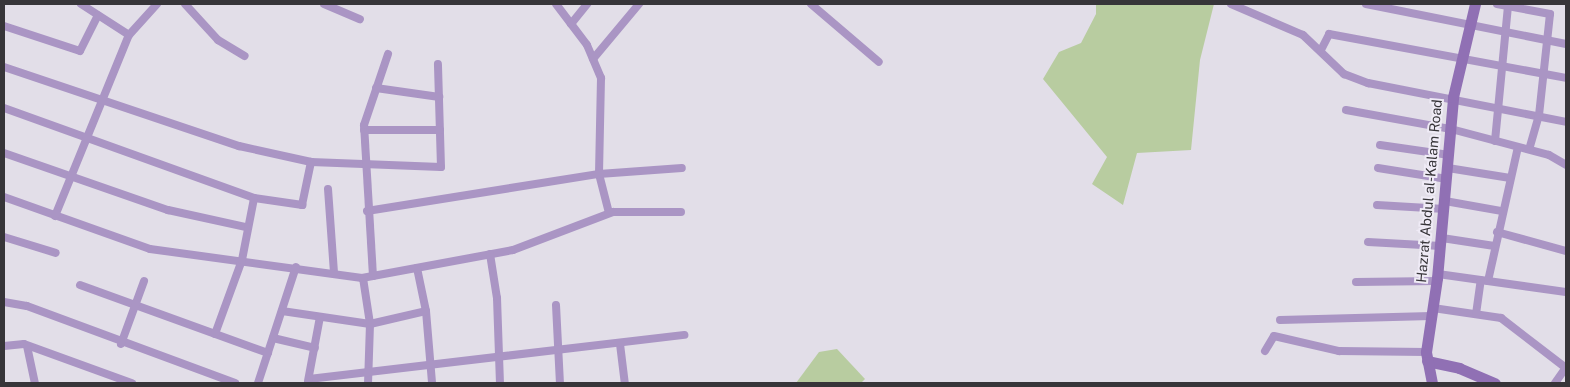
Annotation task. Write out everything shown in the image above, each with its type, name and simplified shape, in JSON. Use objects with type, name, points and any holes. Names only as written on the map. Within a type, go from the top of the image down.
[{"type":"street","points":[[81,4],[129,35]]},
{"type":"street","points":[[55,216],[129,35],[157,4]]},
{"type":"street","points":[[185,4],[218,40],[245,56]]},
{"type":"street","points":[[324,4],[360,19]]},
{"type":"street","points":[[556,4],[593,59],[601,78],[599,174],[609,213]]},
{"type":"street","points":[[571,24],[587,4]]},
{"type":"street","points":[[593,59],[639,4]]},
{"type":"street","points":[[811,4],[879,62]]},
{"type":"street","points":[[1231,4],[1274,20],[1321,50],[1344,74],[1368,83],[1453,97],[1566,120]]},
{"type":"street","points":[[1366,4],[1566,44]]},
{"type":"street","name":"Hazrat Abdul al-Kalam Road","points":[[1432,383],[1427,357],[1445,205],[1453,97],[1475,4]]},
{"type":"street","points":[[1497,4],[1550,14],[1544,40],[1539,115],[1529,149]]},
{"type":"street","points":[[1495,140],[1508,6]]},
{"type":"street","points":[[4,26],[80,51],[98,15]]},
{"type":"street","points":[[1321,50],[1329,34],[1566,78]]},
{"type":"street","points":[[373,276],[363,164],[364,130],[388,54]]},
{"type":"street","points":[[4,68],[101,102],[239,146],[310,162],[441,167],[438,64]]},
{"type":"street","points":[[376,88],[439,97]]},
{"type":"street","points":[[4,108],[254,198],[302,204],[310,162]]},
{"type":"street","points":[[1346,110],[1451,129],[1529,149],[1566,165]]},
{"type":"street","points":[[364,130],[440,130]]},
{"type":"street","points":[[1380,145],[1449,156]]},
{"type":"street","points":[[1476,314],[1518,147]]},
{"type":"street","points":[[4,153],[71,174],[168,210],[246,227]]},
{"type":"street","points":[[367,211],[599,174],[682,168]]},
{"type":"street","points":[[1378,168],[1510,178]]},
{"type":"street","points":[[328,189],[334,273]]},
{"type":"street","points":[[4,198],[150,250],[296,267],[363,278],[490,254],[609,213],[681,212]]},
{"type":"street","points":[[215,334],[242,260],[246,227],[254,198]]},
{"type":"street","points":[[1377,205],[1445,205],[1502,211]]},
{"type":"street","points":[[1497,232],[1566,251]]},
{"type":"street","points":[[4,237],[56,253]]},
{"type":"street","points":[[1368,242],[1441,242],[1494,246]]},
{"type":"street","points":[[490,254],[497,298],[497,359],[500,383]]},
{"type":"street","points":[[258,383],[296,267]]},
{"type":"street","points":[[417,268],[426,311],[432,383]]},
{"type":"street","points":[[363,278],[370,324],[368,383]]},
{"type":"street","points":[[1356,282],[1437,278],[1484,280],[1566,292]]},
{"type":"street","points":[[121,344],[144,281]]},
{"type":"street","points":[[80,285],[268,353]]},
{"type":"street","points":[[4,302],[27,306],[121,344],[234,383]]},
{"type":"street","points":[[556,305],[560,383]]},
{"type":"street","points":[[282,311],[370,324],[426,311]]},
{"type":"street","points":[[1280,320],[1432,312],[1476,314],[1501,318],[1566,367],[1555,383]]},
{"type":"street","points":[[320,317],[308,381],[368,372],[558,352],[684,335]]},
{"type":"street","points":[[1265,351],[1274,336],[1339,351],[1427,357],[1495,383]]},
{"type":"street","points":[[273,338],[314,348]]},
{"type":"street","points":[[620,344],[625,383]]},
{"type":"street","points":[[4,346],[27,346],[122,382],[132,383]]},
{"type":"street","points":[[27,346],[34,383]]},
{"type":"green space","points":[[1096,4],[1214,4],[1200,60],[1191,150],[1137,153],[1123,205],[1092,184],[1107,157],[1043,79],[1059,52],[1081,43],[1096,14]]},
{"type":"green space","points":[[837,349],[865,379],[861,383],[796,383],[819,352]]}]
